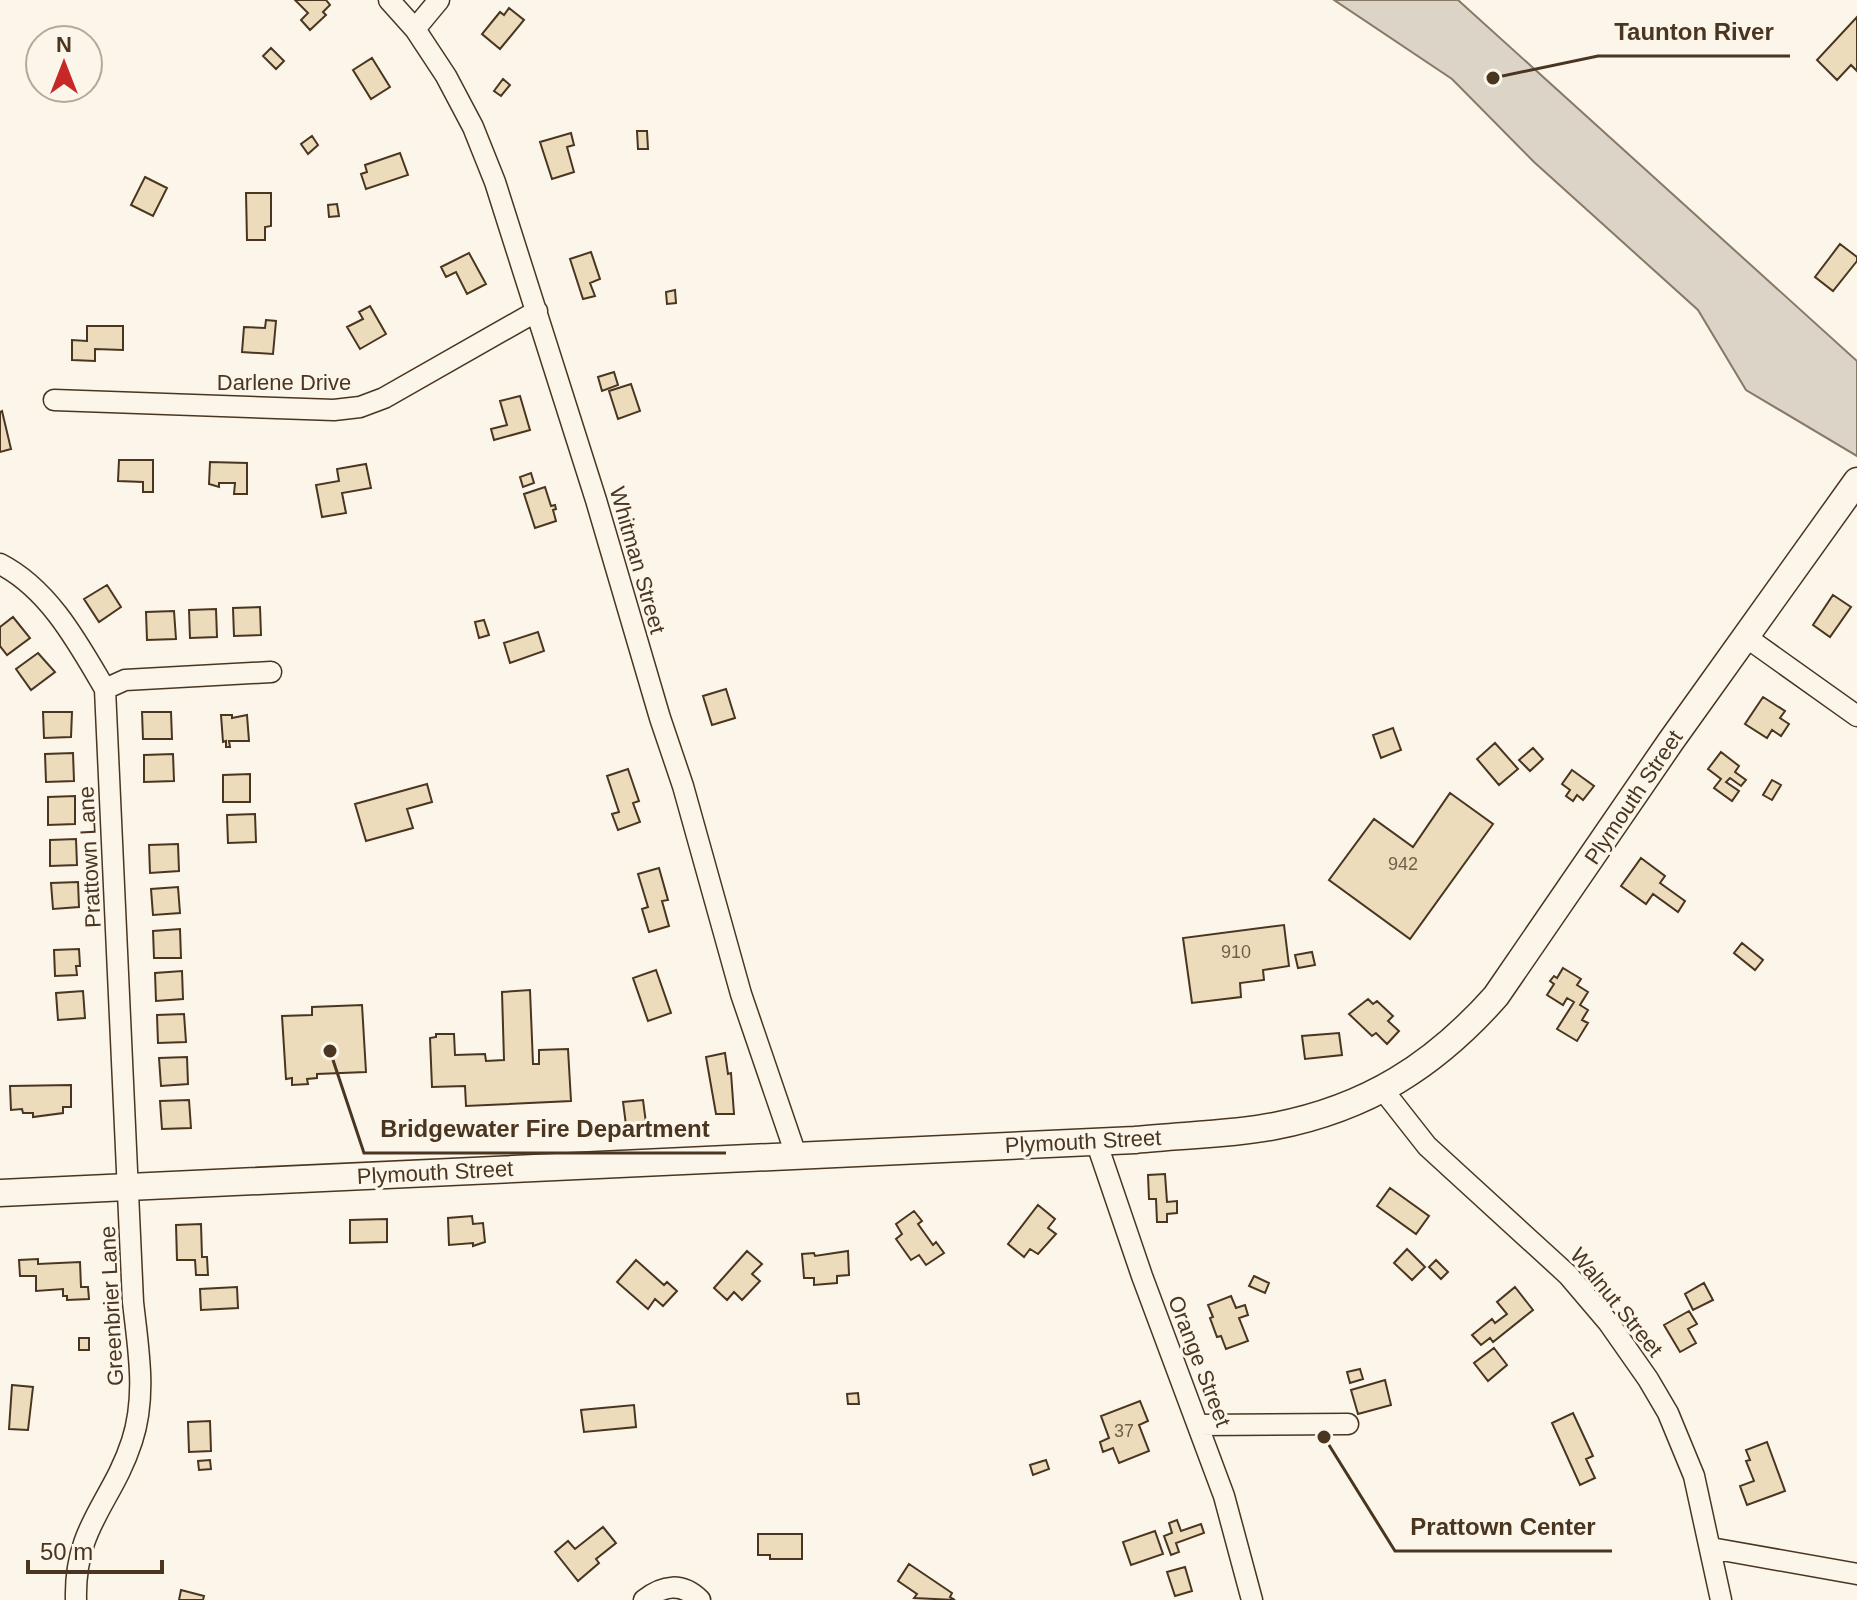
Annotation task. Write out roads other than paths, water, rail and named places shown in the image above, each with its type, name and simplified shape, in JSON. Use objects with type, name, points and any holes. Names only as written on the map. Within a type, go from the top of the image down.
[{"type":"main road","name":"Plymouth Street","points":[[0,1193],[1096,1141],[1271,1127],[1316,1116],[1383,1090],[1447,1046],[1496,996],[1671,741],[1857,481]]},
{"type":"street","name":"Whitman Street","points":[[389,0],[415,29],[446,76],[473,127],[500,197],[683,786],[741,994],[796,1155]]},
{"type":"street","points":[[415,29],[439,0]]},
{"type":"street","name":"Darlene Drive","points":[[54,400],[334,410],[360,407],[384,398],[537,311]]},
{"type":"street","name":"Prattown Lane","points":[[0,564],[37,590],[75,638],[105,689],[128,1188]]},
{"type":"street","points":[[1746,637],[1857,716]]},
{"type":"street","points":[[105,689],[125,680],[271,672]]},
{"type":"street","name":"Walnut Street","points":[[1383,1090],[1427,1146],[1551,1258],[1626,1346],[1668,1413],[1685,1449],[1721,1600]]},
{"type":"street","name":"Orange Street","points":[[1096,1141],[1235,1532],[1252,1600]]},
{"type":"street","name":"Greenbrier Lane","points":[[76,1600],[77,1567],[83,1543],[128,1453],[140,1407],[141,1372],[133,1302],[128,1188]]},
{"type":"street","points":[[1198,1425],[1348,1424]]},
{"type":"street","points":[[1711,1548],[1857,1574]]},
{"type":"street","points":[[644,1600],[657,1589],[672,1586],[691,1591],[700,1600]]},
{"type":"place","name":"Taunton River","points":[[1493,78]]},
{"type":"place","name":"Bridgewater Fire Department","points":[[330,1051]]},
{"type":"place","name":"Prattown Center","points":[[1324,1437]]}]
